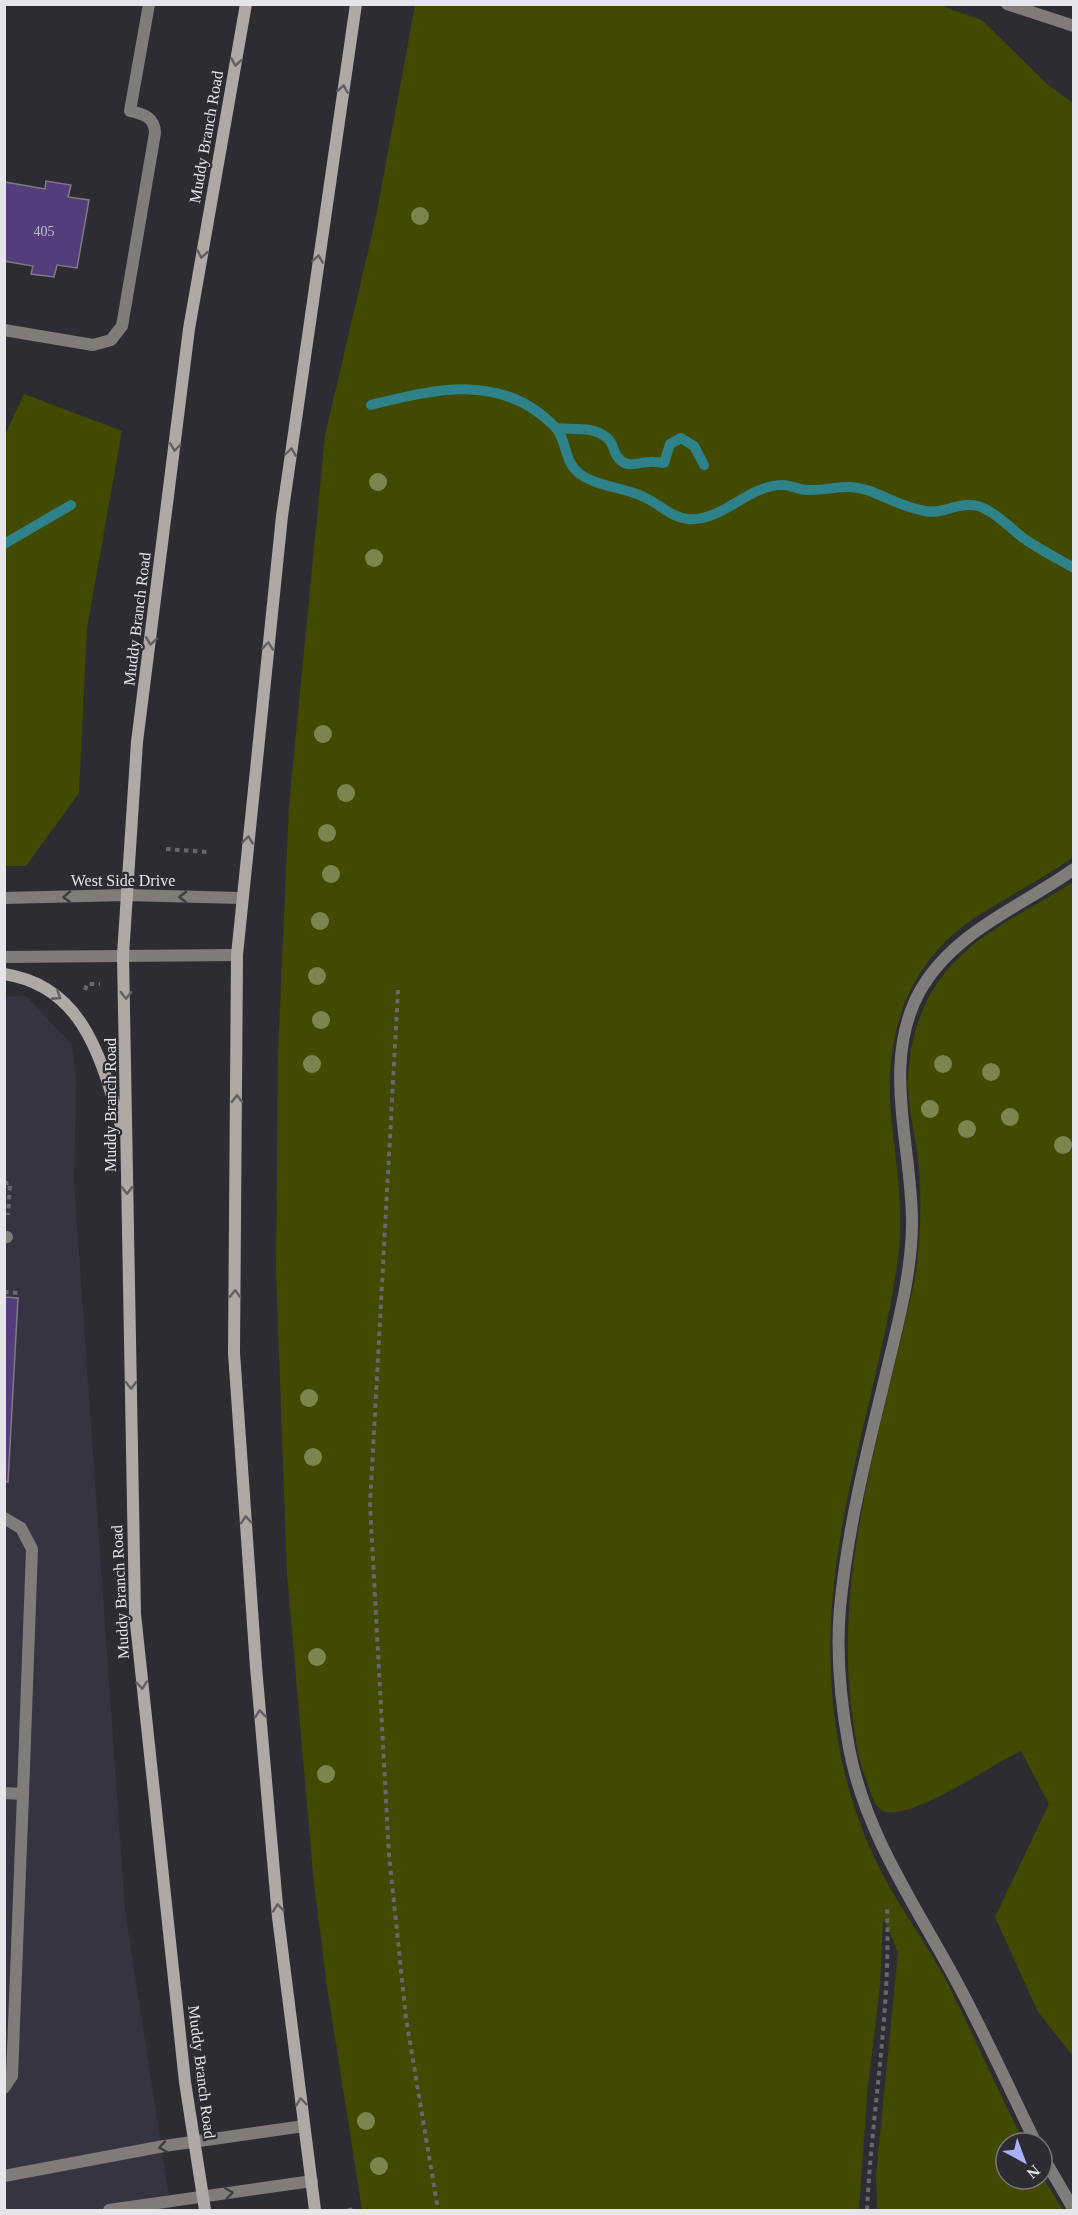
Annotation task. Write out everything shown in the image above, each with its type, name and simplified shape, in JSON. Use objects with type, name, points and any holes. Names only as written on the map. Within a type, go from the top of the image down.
[{"type":"main road","name":"Muddy Branch Road","points":[[205,2211],[182,2058],[135,1614],[125,1140],[126,983],[123,955],[138,742],[189,329],[246,4]]},
{"type":"main road","points":[[315,2211],[273,1857],[256,1667],[234,1353],[237,955],[241,898],[282,516],[356,4]]},
{"type":"main road","points":[[4,974],[27,977],[65,1000],[89,1036],[125,1140]]},
{"type":"street","points":[[4,330],[93,345],[111,340],[122,326],[155,133],[153,121],[130,111],[149,4]]},
{"type":"street","points":[[1007,4],[1074,26]]},
{"type":"street","points":[[1030,2131],[950,1968],[881,1846],[863,1798],[850,1750],[841,1684],[840,1610],[858,1488],[903,1299],[912,1229],[910,1166],[898,1067],[906,1023],[921,989],[954,949],[1008,909],[1074,869]]},
{"type":"street","name":"West Side Drive","points":[[4,898],[126,895],[241,898]]},
{"type":"street","points":[[4,957],[237,955]]},
{"type":"street","points":[[4,1518],[21,1528],[32,1549],[12,2076],[4,2088]]},
{"type":"street","points":[[4,1793],[23,1794]]},
{"type":"street","points":[[4,2176],[194,2142],[304,2126]]},
{"type":"street","points":[[1054,2176],[1074,2210]]},
{"type":"street","points":[[109,2211],[312,2181]]},
{"type":"path","points":[[166,849],[208,852]]},
{"type":"path","points":[[82,997],[87,984],[104,983]]},
{"type":"path","points":[[398,990],[370,1505],[389,1855],[406,2018],[438,2211]]},
{"type":"path","points":[[4,1183],[10,1183],[6,1237]]},
{"type":"path","points":[[4,1292],[19,1293]]},
{"type":"path","points":[[867,2211],[871,2135],[889,1967],[887,1899]]},
{"type":"path","points":[[348,2210],[355,2209]]},
{"type":"shaded area","points":[[26,996],[72,1045],[76,1082],[74,1183],[125,1910],[171,2210],[5,2210],[4,997]]},
{"type":"green space","points":[[415,5],[939,5],[982,20],[1047,84],[1073,103],[1073,857],[970,921],[948,939],[929,960],[903,1007],[891,1059],[890,1087],[899,1190],[900,1227],[897,1265],[882,1347],[853,1470],[838,1552],[833,1594],[830,1663],[832,1698],[843,1767],[864,1834],[886,1880],[947,1982],[1019,2131],[994,2131],[994,2191],[1051,2191],[1063,2210],[877,2210],[876,2175],[898,1952],[883,1918],[880,1986],[867,2095],[859,2210],[362,2210],[327,1987],[313,1874],[287,1574],[276,1271],[278,1053],[289,805],[325,435],[376,217]]},
{"type":"green space","points":[[24,394],[122,431],[87,628],[79,793],[26,866],[5,866],[4,437]]},
{"type":"green space","points":[[1073,882],[1073,2056],[1038,2012],[995,1917],[1049,1804],[1021,1751],[934,1799],[899,1812],[886,1812],[878,1807],[873,1798],[859,1757],[848,1665],[849,1610],[864,1498],[917,1264],[920,1183],[908,1084],[916,1028],[931,994],[952,964],[978,941]]},
{"type":"building","points":[[4,174],[5,182],[45,189],[46,181],[71,185],[68,197],[89,200],[77,268],[57,265],[54,277],[31,274],[33,266],[4,261]]},
{"type":"building","points":[[4,1297],[18,1298],[8,1482],[4,1482]]},
{"type":"waterway","points":[[371,405],[444,390],[467,389],[513,398],[535,410],[555,427],[571,464],[580,474],[595,482],[644,497],[682,518],[712,515],[769,487],[784,485],[807,490],[861,488],[918,510],[932,512],[964,505],[984,508],[1032,544],[1074,568]]},
{"type":"waterway","points":[[556,428],[595,431],[606,437],[615,453],[624,463],[628,464],[664,463],[670,444],[681,438],[694,446],[704,465]]},
{"type":"waterway","points":[[4,544],[71,505]]}]
